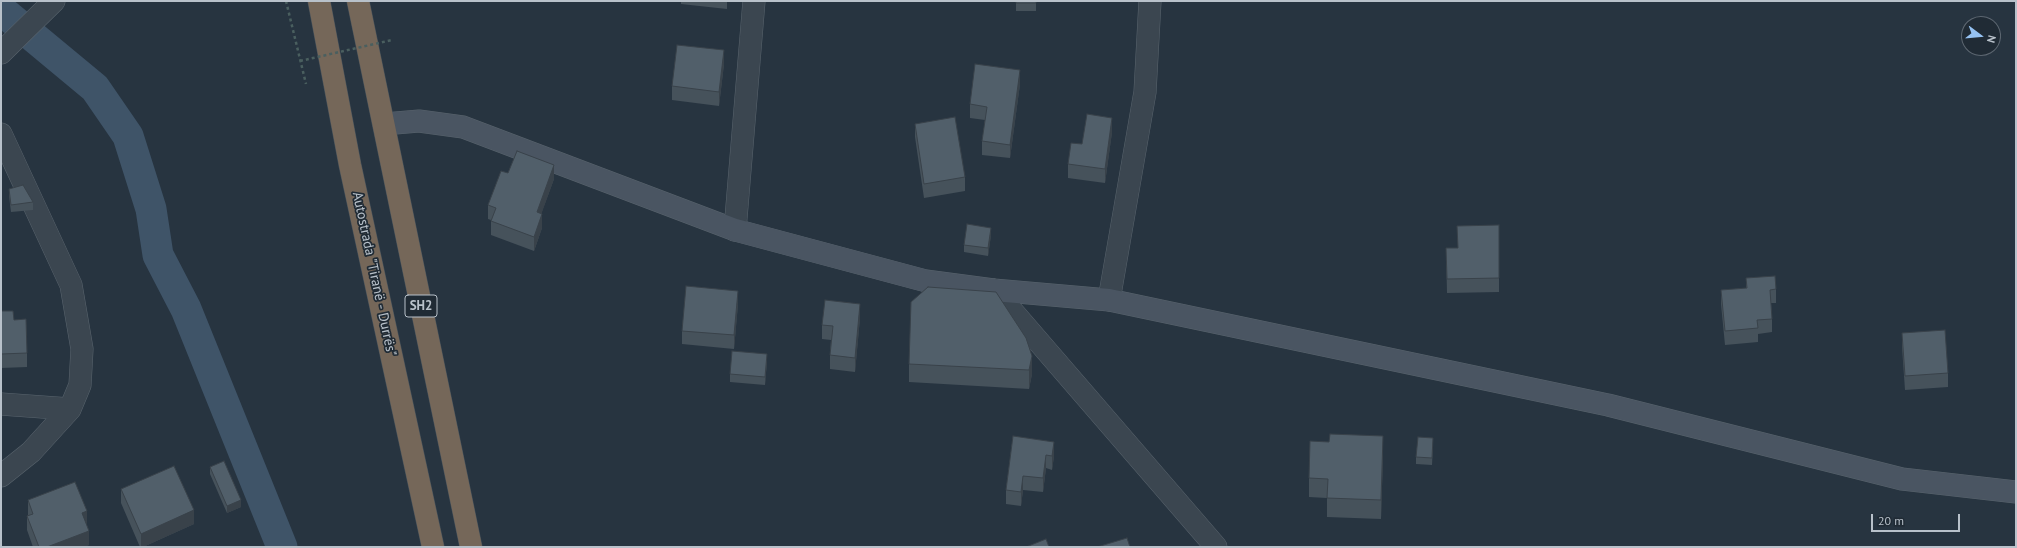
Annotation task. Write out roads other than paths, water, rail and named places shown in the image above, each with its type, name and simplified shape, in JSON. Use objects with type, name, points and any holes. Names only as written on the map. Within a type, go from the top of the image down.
[{"type":"highway","name":"Autostrada \"Tiranë - Durrës\"","points":[[319,1],[350,165],[433,547]]},
{"type":"highway","name":"SH2","points":[[358,1],[471,547]]},
{"type":"street","points":[[735,230],[754,1]]},
{"type":"street","points":[[1109,300],[1145,92],[1150,1]]},
{"type":"street","points":[[3,51],[47,7]]},
{"type":"street","points":[[384,124],[420,121],[463,127],[735,230],[926,281],[994,290],[1109,300],[1608,405],[1902,479],[2016,492]]},
{"type":"street","points":[[1,134],[71,285],[82,349],[80,385],[70,409],[31,452],[1,476]]},
{"type":"street","points":[[994,290],[1216,547]]},
{"type":"street","points":[[1,404],[70,409]]},
{"type":"waterway","points":[[1,10],[95,88],[128,136],[151,209],[158,255],[186,309],[282,547]]}]
